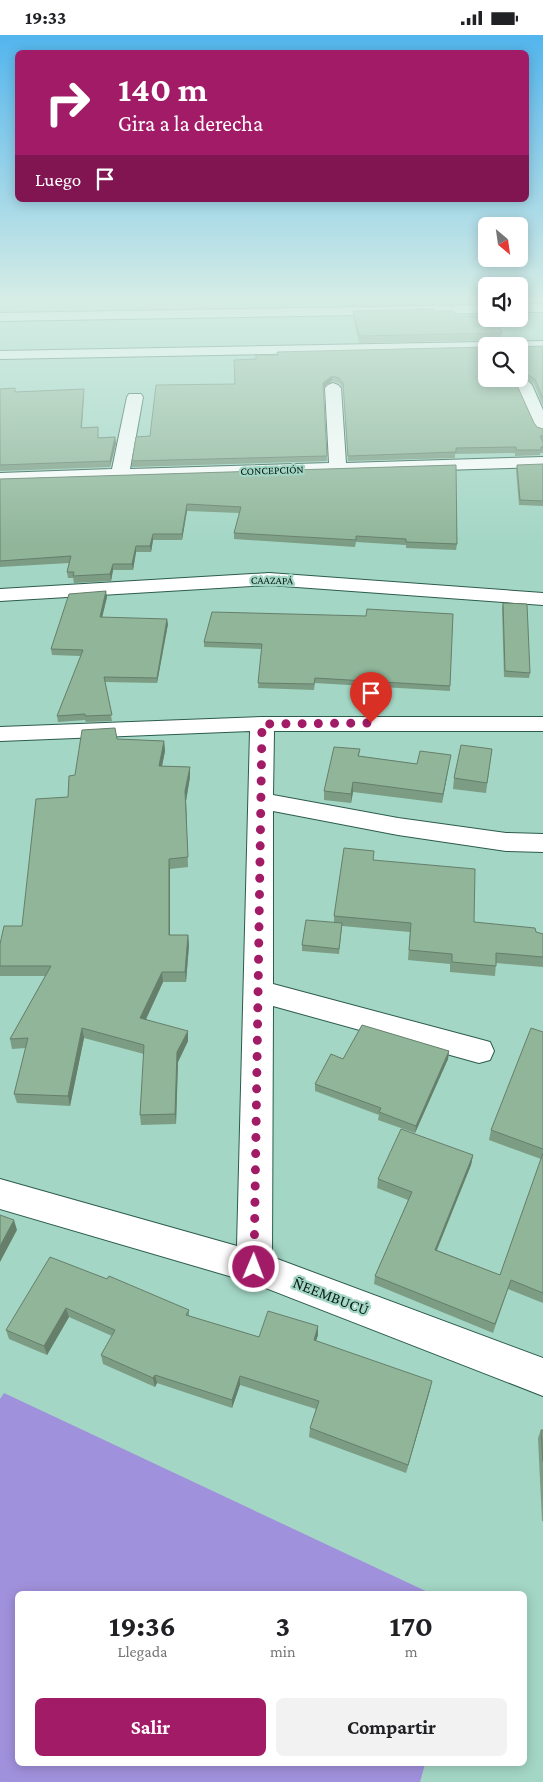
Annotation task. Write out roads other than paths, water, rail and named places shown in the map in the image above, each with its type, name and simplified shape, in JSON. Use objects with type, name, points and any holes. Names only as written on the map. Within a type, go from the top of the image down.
[{"type":"street","points":[[525,387],[543,428]]},
{"type":"street","points":[[333,389],[338,468]]},
{"type":"street","points":[[120,474],[135,397]]},
{"type":"street","name":"CONCEPCIÓN","points":[[0,478],[543,462]]},
{"type":"street","name":"CAAZAPÁ","points":[[0,596],[269,579],[543,599]]},
{"type":"street","points":[[254,1267],[262,724]]},
{"type":"street","points":[[0,734],[262,724],[543,725]]},
{"type":"street","points":[[260,800],[375,824],[490,840],[543,843]]},
{"type":"street","points":[[258,991],[479,1051]]},
{"type":"street","name":"ÑEEMBUCÚ","points":[[0,1194],[254,1267],[543,1377]]}]
